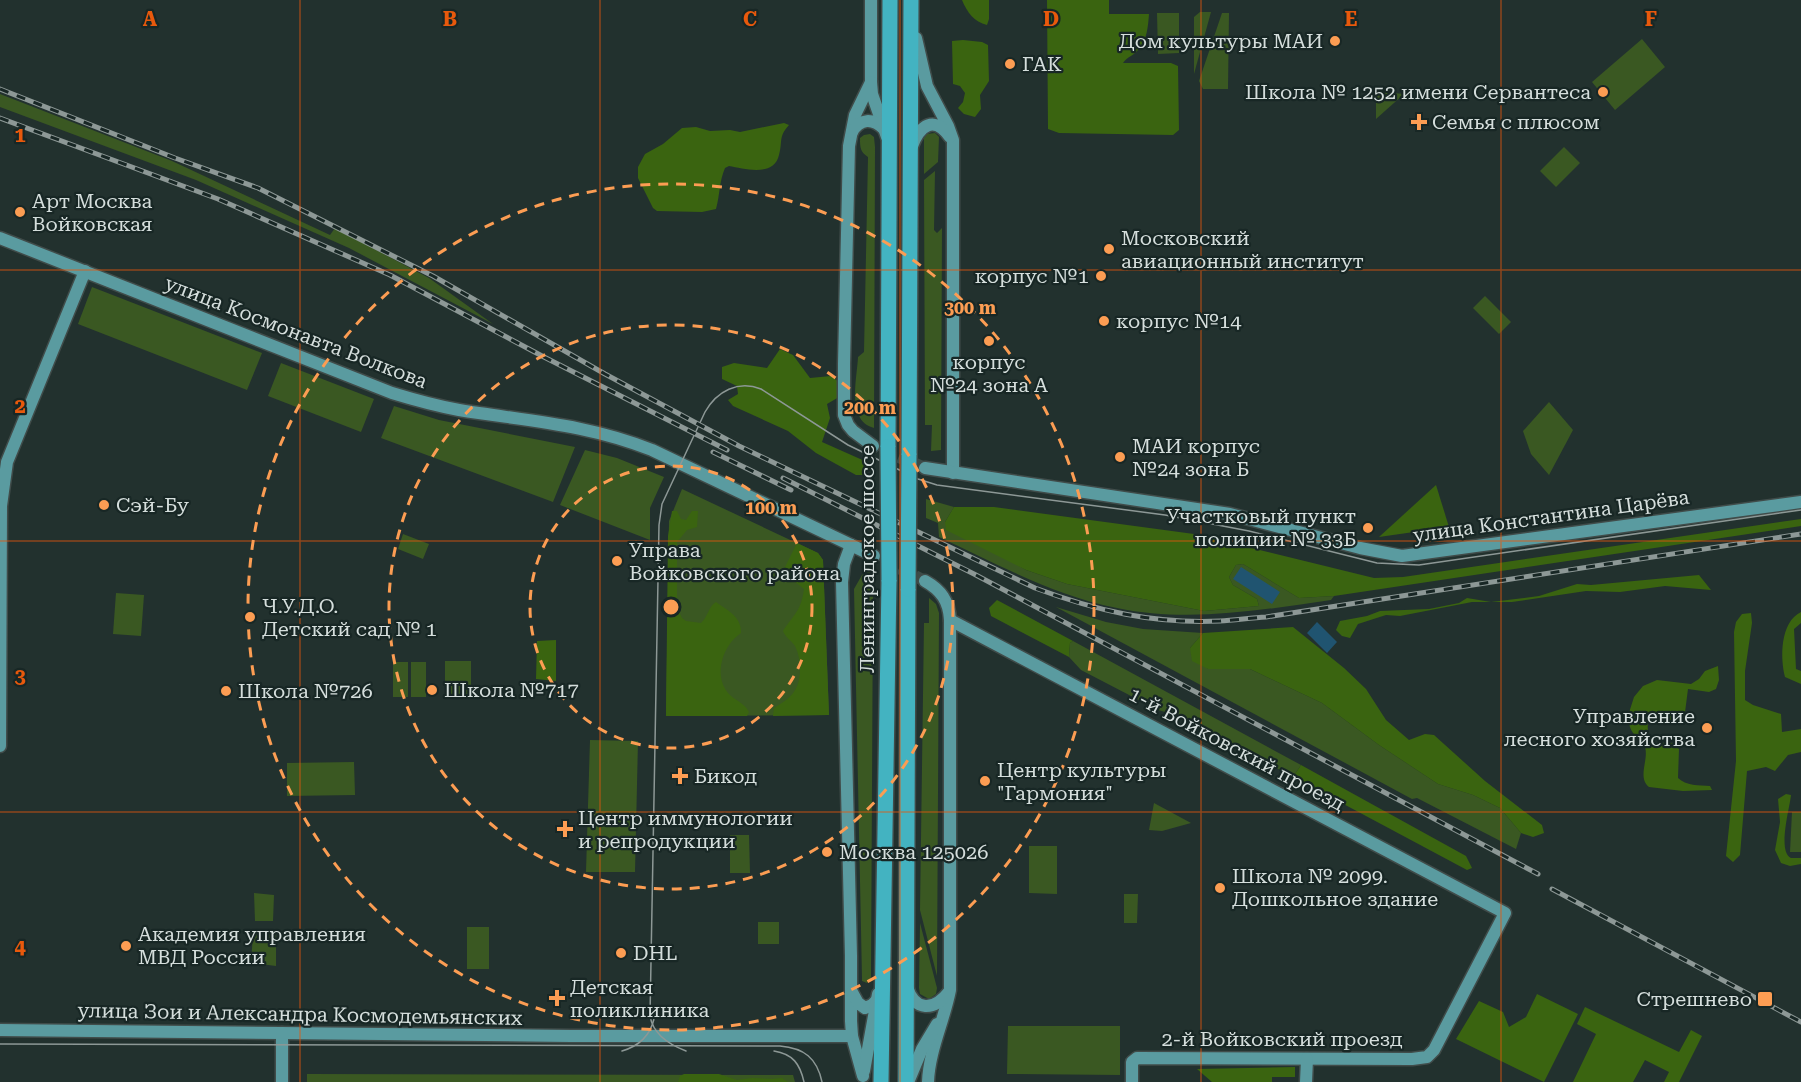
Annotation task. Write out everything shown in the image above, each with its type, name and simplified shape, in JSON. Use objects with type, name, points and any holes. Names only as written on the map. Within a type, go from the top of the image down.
[{"type":"main road","name":"Ленинградское шоссе","points":[[881,1082],[888,580],[887,136],[890,0]]},
{"type":"main road","name":"Ленинградское шоссе","points":[[908,1082],[911,4]]},
{"type":"street","points":[[871,0],[872,94],[887,136]]},
{"type":"street","points":[[911,4],[919,56],[927,86],[953,140],[953,473]]},
{"type":"street","points":[[871,82],[855,115],[850,139],[844,415],[853,431],[873,446]]},
{"type":"street","points":[[850,139],[854,128],[861,122],[874,122],[887,136]]},
{"type":"street","points":[[910,153],[918,132],[925,126],[939,126],[953,140]]},
{"type":"street","name":"улица Космонавта Волкова","points":[[0,238],[392,393],[461,410],[578,427],[632,441],[874,556]]},
{"type":"street","points":[[0,746],[1,506],[8,462],[85,271]]},
{"type":"street","name":"улица Константина Царёва","points":[[925,468],[1230,514],[1360,548],[1402,556],[1801,502]]},
{"type":"street","points":[[850,544],[842,582],[852,1036],[863,1079]]},
{"type":"street","points":[[925,580],[943,594],[949,608],[950,620],[950,991],[930,1061],[928,1082]]},
{"type":"street","name":"1-й Войковский проезд","points":[[950,620],[1505,913],[1434,1050],[1427,1057]]},
{"type":"street","points":[[863,1079],[876,1000],[883,978]]},
{"type":"street","points":[[907,985],[914,1001],[925,1006],[937,1004],[950,991]]},
{"type":"street","points":[[852,992],[858,1003],[865,1008],[876,1000]]},
{"type":"street","points":[[908,1082],[922,1049],[945,1010]]},
{"type":"street","name":"улица Зои и Александра Космодемьянских","points":[[0,1030],[852,1036]]},
{"type":"street","points":[[282,1033],[282,1082]]},
{"type":"street","name":"2-й Войковский проезд","points":[[1132,1082],[1132,1062],[1137,1058],[1412,1059],[1427,1057]]},
{"type":"street","points":[[1306,1082],[1307,1059]]},
{"type":"green space","points":[[962,0],[989,0],[987,25],[978,22],[972,16]]},
{"type":"green space","points":[[1047,0],[1109,0],[1109,14],[1149,14],[1145,38],[1141,46],[1123,63],[1171,63],[1178,66],[1179,130],[1173,135],[1059,133],[1048,129]]},
{"type":"green space","points":[[1200,12],[1211,12],[1194,74],[1194,17]]},
{"type":"green space","points":[[1157,13],[1179,13],[1179,53],[1158,54]]},
{"type":"green space","points":[[1222,13],[1229,13],[1228,89],[1203,89],[1199,81]]},
{"type":"green space","points":[[1642,39],[1665,67],[1615,110],[1592,82]]},
{"type":"green space","points":[[963,40],[988,45],[989,81],[980,95],[981,109],[975,117],[964,114],[958,108],[963,102],[965,93],[960,86],[953,84],[952,41]]},
{"type":"green space","points":[[1383,92],[1404,94],[1376,119],[1376,97]]},
{"type":"green space","points":[[0,94],[172,161],[330,235],[335,228],[429,278],[493,324],[349,248],[196,180],[0,107]]},
{"type":"green space","points":[[784,123],[789,125],[782,136],[776,162],[771,166],[758,170],[729,166],[725,168],[716,209],[702,212],[657,211],[653,208],[638,178],[638,167],[645,154],[663,144],[682,128],[696,127],[710,131],[740,132]]},
{"type":"green space","points":[[935,133],[939,137],[938,162],[924,174],[924,138],[927,134]]},
{"type":"green space","points":[[870,134],[874,137],[875,147],[874,428],[865,424],[860,417],[855,398],[858,357],[864,352],[868,157],[861,149],[860,138]]},
{"type":"green space","points":[[1564,147],[1580,163],[1556,187],[1540,171]]},
{"type":"green space","points":[[935,171],[934,230],[937,233],[942,228],[941,450],[931,451],[932,425],[925,425],[924,180]]},
{"type":"green space","points":[[92,287],[262,353],[247,390],[78,324]]},
{"type":"green space","points":[[1485,296],[1511,322],[1499,334],[1473,308]]},
{"type":"green space","points":[[780,349],[793,355],[810,378],[831,376],[839,382],[839,397],[827,404],[830,418],[822,442],[867,462],[868,467],[863,475],[856,475],[816,453],[788,431],[733,406],[728,400],[738,394],[737,386],[722,379],[722,367],[734,363],[767,368]]},
{"type":"green space","points":[[281,363],[374,399],[361,432],[268,396]]},
{"type":"green space","points":[[1549,402],[1573,430],[1549,475],[1531,454],[1523,431]]},
{"type":"green space","points":[[394,406],[439,420],[575,447],[553,502],[381,438]]},
{"type":"green space","points":[[585,450],[617,458],[664,477],[650,508],[650,540],[560,505]]},
{"type":"green space","points":[[1436,485],[1449,527],[1379,537]]},
{"type":"green space","points":[[682,489],[818,553],[823,560],[829,715],[666,716],[669,521]]},
{"type":"green space","points":[[926,499],[954,507],[945,522],[1026,570],[1067,584],[1204,611],[1259,606],[1257,599],[1233,585],[1229,577],[1236,565],[1243,564],[1299,598],[1334,596],[1331,600],[1278,608],[1197,615],[1144,612],[1094,603],[1026,578],[939,537],[938,523],[926,518]]},
{"type":"green space","points":[[954,507],[994,507],[1194,534],[1374,578],[1403,577],[1801,519],[1801,526],[1334,596],[1299,598],[1243,564],[1236,565],[1229,577],[1233,585],[1257,599],[1259,606],[1204,611],[1067,584],[1026,570],[946,530],[945,522]]},
{"type":"green space","points":[[672,511],[677,511],[681,519],[686,520],[692,511],[698,511],[697,527],[687,530],[677,542],[677,608],[686,621],[701,623],[716,602],[736,618],[741,627],[741,633],[725,652],[721,677],[728,693],[749,712],[747,716],[666,716],[668,536]]},
{"type":"green space","points":[[403,534],[429,544],[423,559],[398,549]]},
{"type":"green space","points":[[797,543],[818,553],[823,560],[829,715],[773,716],[774,708],[793,693],[800,677],[800,664],[795,646],[783,631],[799,607],[804,589],[794,581],[779,579]]},
{"type":"green space","points":[[870,571],[871,596],[873,596],[871,978],[867,983],[862,981],[854,589],[862,575]]},
{"type":"green space","points":[[1699,575],[1711,590],[1665,586],[1620,592],[1586,591],[1512,602],[1491,602],[1539,596],[1577,584],[1591,585]]},
{"type":"green space","points":[[116,593],[144,595],[141,636],[113,634]]},
{"type":"green space","points":[[929,598],[936,604],[939,613],[937,976],[920,910],[924,623],[929,623]]},
{"type":"green space","points":[[1467,598],[1491,602],[1472,602],[1400,616],[1386,615],[1358,624],[1350,638],[1342,636],[1336,630],[1340,621],[1380,611],[1429,609],[1459,603]]},
{"type":"green space","points":[[997,600],[1073,641],[1070,643],[1069,657],[991,616],[989,608]]},
{"type":"green space","points":[[1056,607],[1106,622],[1143,629],[1203,633],[1190,648],[1208,669],[1250,669],[1322,703],[1379,745],[1438,784],[1473,795],[1500,808],[1521,833],[1516,849],[1417,798],[1412,799]]},
{"type":"green space","points":[[1801,612],[1801,623],[1794,629],[1796,669],[1801,671],[1801,684],[1785,677],[1782,651],[1785,632],[1794,617]]},
{"type":"green space","points":[[1751,613],[1752,623],[1745,671],[1745,700],[1781,714],[1782,732],[1801,729],[1801,752],[1788,755],[1775,771],[1766,767],[1747,771],[1740,855],[1733,862],[1726,856],[1736,761],[1734,632],[1736,622],[1742,614]]},
{"type":"green space","points":[[1293,627],[1366,689],[1386,720],[1409,740],[1425,734],[1434,735],[1485,781],[1542,825],[1544,833],[1533,837],[1521,833],[1500,808],[1473,795],[1438,784],[1379,745],[1322,703],[1250,669],[1208,669],[1192,661],[1190,648],[1203,633]]},
{"type":"green space","points":[[556,640],[556,681],[536,679],[537,641]]},
{"type":"green space","points":[[1073,641],[1301,765],[1293,777],[1183,717],[1158,710],[1081,670],[1069,657],[1070,643]]},
{"type":"green space","points":[[445,661],[471,661],[471,698],[445,698]]},
{"type":"green space","points":[[393,662],[408,662],[408,697],[393,697]]},
{"type":"green space","points":[[411,662],[426,662],[426,697],[411,697]]},
{"type":"green space","points":[[1718,666],[1719,680],[1716,689],[1709,692],[1688,689],[1684,720],[1675,722],[1651,717],[1648,727],[1653,743],[1672,743],[1679,749],[1678,778],[1681,781],[1710,786],[1712,790],[1683,791],[1649,787],[1644,778],[1645,747],[1632,731],[1627,719],[1634,697],[1643,686],[1657,680],[1691,684],[1705,671]]},
{"type":"green space","points":[[590,740],[638,741],[635,872],[586,872]]},
{"type":"green space","points":[[354,762],[355,795],[287,796],[287,763]]},
{"type":"green space","points":[[1301,765],[1466,856],[1472,868],[1467,870],[1293,777]]},
{"type":"green space","points":[[1786,794],[1791,795],[1785,829],[1785,847],[1791,858],[1801,858],[1801,864],[1790,866],[1781,863],[1775,850],[1780,822],[1778,799]]},
{"type":"green space","points":[[1154,803],[1191,823],[1162,831],[1149,830]]},
{"type":"green space","points":[[1792,812],[1801,812],[1801,852],[1790,852]]},
{"type":"green space","points":[[730,835],[749,835],[750,873],[730,873]]},
{"type":"green space","points":[[1029,846],[1057,846],[1057,894],[1029,893]]},
{"type":"green space","points":[[254,893],[274,895],[273,921],[255,921]]},
{"type":"green space","points":[[1124,894],[1138,894],[1137,923],[1124,923]]},
{"type":"green space","points":[[758,922],[779,922],[779,944],[758,944]]},
{"type":"green space","points":[[920,923],[937,988],[936,994],[929,999],[920,994],[919,988]]},
{"type":"green space","points":[[467,927],[489,927],[489,969],[467,969]]},
{"type":"green space","points":[[253,934],[276,935],[276,966],[251,963]]},
{"type":"green space","points":[[1537,994],[1578,1014],[1544,1082],[1456,1039],[1479,1001],[1503,1012],[1509,1027],[1526,1017]]},
{"type":"green space","points":[[1585,1007],[1679,1052],[1691,1030],[1702,1036],[1679,1082],[1664,1082],[1669,1072],[1645,1060],[1633,1082],[1573,1082],[1596,1034],[1577,1024]]},
{"type":"green space","points":[[1008,1026],[1120,1026],[1120,1075],[1007,1074]]},
{"type":"green space","points":[[1295,1067],[1295,1077],[1272,1077],[1272,1082],[1212,1082],[1197,1069]]},
{"type":"green space","points":[[307,1074],[793,1075],[795,1082],[307,1082]]},
{"type":"green space","points":[[719,1074],[737,1080],[782,1078],[788,1082],[678,1082],[680,1076]]},
{"type":"water","points":[[1241,567],[1280,592],[1272,604],[1233,579]]},
{"type":"water","points":[[1317,622],[1337,642],[1327,653],[1307,633]]},
{"type":"tunnel","points":[[882,450],[925,468]]},
{"type":"tunnel","points":[[883,560],[925,581]]},
{"type":"tram line","points":[[686,1051],[663,1038],[655,1028],[650,1016],[659,525],[662,504],[705,412],[716,398],[729,389],[744,386],[761,389],[848,445],[918,479],[937,485],[1165,515],[1249,531],[1377,563],[1419,565],[1801,510]]},
{"type":"tram line","points":[[622,1051],[643,1039],[654,1019]]},
{"type":"tram line","points":[[0,1044],[780,1046],[796,1049],[808,1056],[817,1067],[822,1082]]},
{"type":"tram line","points":[[774,1051],[781,1052],[795,1061],[804,1082]]},
{"type":"railway","points":[[0,89],[258,188],[433,276],[605,374],[739,446],[1035,588],[1103,609],[1148,618],[1172,620],[1220,621],[1266,617],[1801,534]]},
{"type":"railway","points":[[0,118],[218,199],[390,275],[544,357],[727,450]]},
{"type":"railway","points":[[713,452],[791,490]]},
{"type":"railway","points":[[783,478],[974,574],[1538,874]]},
{"type":"railway","points":[[1552,889],[1801,1022]]},
{"type":"place","name":"Дом культуры МАИ","points":[[1335,41]]},
{"type":"place","name":"ГАК","points":[[1010,64]]},
{"type":"place","name":"Школа № 1252 имени Сервантеса","points":[[1603,92]]},
{"type":"place","name":"Семья с плюсом","points":[[1419,122]]},
{"type":"place","name":"Арт Москва Войковская","points":[[20,212]]},
{"type":"place","name":"Московский авиационный институт","points":[[1109,249]]},
{"type":"place","name":"корпус №1","points":[[1101,276]]},
{"type":"place","name":"корпус №14","points":[[1104,321]]},
{"type":"place","name":"корпус №24 зона А","points":[[989,341]]},
{"type":"place","name":"МАИ корпус №24 зона Б","points":[[1120,457]]},
{"type":"place","name":"Сэй-Бу","points":[[104,505]]},
{"type":"place","name":"Участковый пункт полиции № 33Б","points":[[1368,528]]},
{"type":"place","name":"Управа Войковского района","points":[[617,561]]},
{"type":"place","name":"Ч.У.Д.О. Детский сад № 1","points":[[250,617]]},
{"type":"place","name":"Школа №717","points":[[432,690]]},
{"type":"place","name":"Школа №726","points":[[226,691]]},
{"type":"place","name":"Управление лесного хозяйства","points":[[1707,728]]},
{"type":"place","name":"Бикод","points":[[680,776]]},
{"type":"place","name":"Центр культуры \"Гармония\"","points":[[985,781]]},
{"type":"place","name":"Центр иммунологии и репродукции","points":[[565,829]]},
{"type":"place","name":"Москва 125026","points":[[827,852]]},
{"type":"place","name":"Школа № 2099. Дошкольное здание","points":[[1220,888]]},
{"type":"place","name":"Академия управления МВД России","points":[[126,946]]},
{"type":"place","name":"DHL","points":[[621,953]]},
{"type":"place","name":"Детская поликлиника","points":[[557,998]]},
{"type":"place","name":"Стрешнево","points":[[1765,999]]}]
